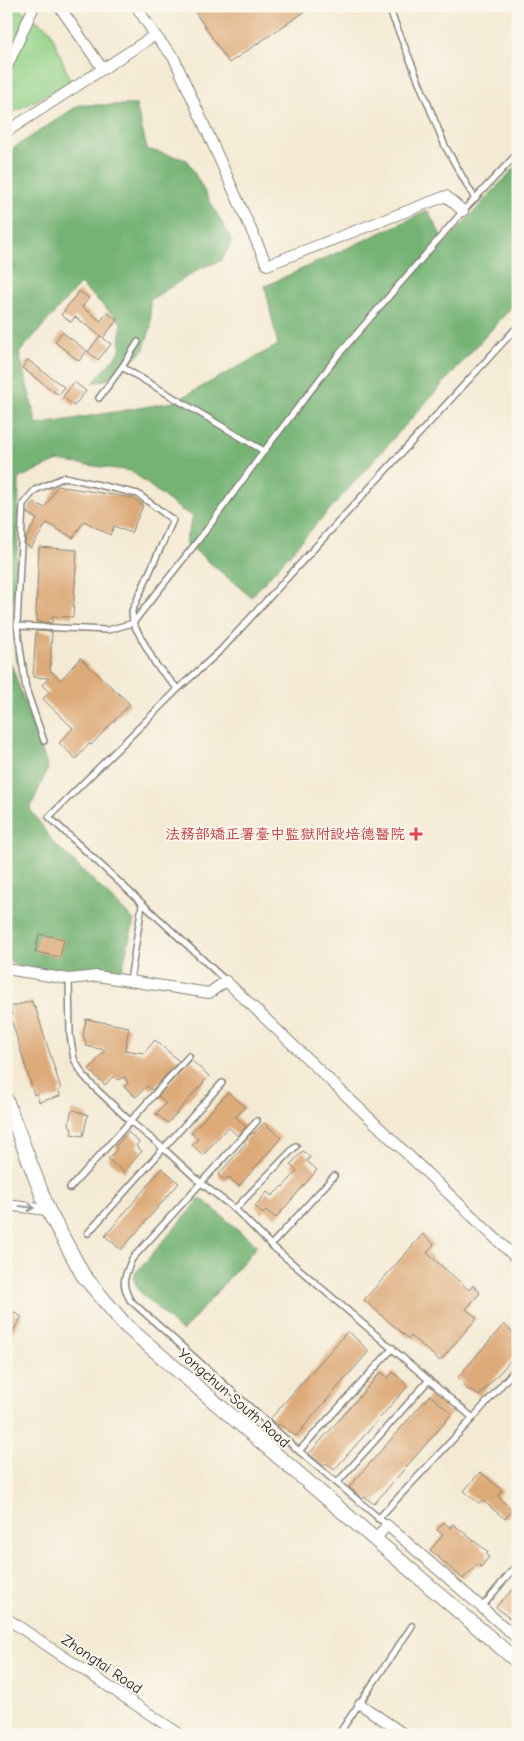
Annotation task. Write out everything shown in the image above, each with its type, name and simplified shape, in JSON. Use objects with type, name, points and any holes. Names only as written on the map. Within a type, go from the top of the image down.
[{"type":"street","points":[[6,69],[34,6]]},
{"type":"street","points":[[59,6],[102,68]]},
{"type":"street","points":[[136,6],[154,34],[174,58],[267,265],[446,196],[463,211]]},
{"type":"street","points":[[6,132],[154,34]]},
{"type":"street","points":[[6,969],[69,979],[96,976],[210,993],[226,981],[518,1260]]},
{"type":"street","name":"Yongchun South Road","points":[[8,1110],[48,1210],[83,1275],[125,1325],[518,1662]]},
{"type":"street","points":[[6,1205],[48,1210]]},
{"type":"street","points":[[375,1540],[387,1525],[518,1639]]},
{"type":"street","name":"Zhongtai Road","points":[[6,1618],[181,1735]]},
{"type":"street","points":[[360,1704],[405,1735]]},
{"type":"lane","points":[[389,8],[445,146],[475,199]]},
{"type":"lane","points":[[17,626],[108,630],[133,623],[340,354],[463,211],[518,153]]},
{"type":"lane","points":[[226,981],[49,817],[178,689],[221,650],[518,326]]},
{"type":"lane","points":[[98,398],[122,367],[138,342]]},
{"type":"lane","points":[[122,367],[264,451]]},
{"type":"lane","points":[[44,741],[26,689],[17,626],[23,504],[35,490],[65,477],[138,494],[172,520],[132,611],[133,623],[156,665],[178,689]]},
{"type":"lane","points":[[130,981],[142,905]]},
{"type":"lane","points":[[69,979],[70,1035],[74,1058],[83,1075],[94,1087],[130,1121],[201,1183],[235,1209],[272,1245],[473,1418]]},
{"type":"lane","points":[[70,1188],[189,1056]]},
{"type":"lane","points":[[88,1233],[222,1083]]},
{"type":"lane","points":[[257,1121],[132,1259],[123,1280],[125,1292],[130,1300],[299,1451],[387,1525]]},
{"type":"lane","points":[[235,1209],[296,1146]]},
{"type":"lane","points":[[272,1245],[334,1176]]},
{"type":"lane","points":[[299,1451],[392,1348]]},
{"type":"lane","points":[[378,1519],[473,1418],[518,1366]]},
{"type":"lane","points":[[337,1483],[429,1380]]},
{"type":"lane","points":[[481,1608],[518,1563]]},
{"type":"lane","points":[[338,1735],[412,1626]]},
{"type":"green space","points":[[6,6],[15,6],[50,30],[71,82],[6,116]]},
{"type":"green space","points":[[79,105],[136,105],[147,149],[187,160],[232,241],[221,261],[201,268],[150,300],[151,327],[143,351],[114,377],[93,383],[120,351],[121,322],[80,284],[19,353],[37,425],[174,402],[278,345],[265,286],[428,211],[445,243],[518,164],[518,300],[251,597],[185,542],[193,516],[181,510],[131,471],[58,461],[19,478],[18,538],[9,658],[48,768],[30,809],[53,842],[134,920],[122,970],[22,969],[6,958],[6,153]]},
{"type":"green space","points":[[201,1198],[257,1246],[182,1332],[138,1290],[133,1276]]},
{"type":"building","points":[[191,6],[313,6],[229,63]]},
{"type":"building","points":[[79,291],[89,298],[82,307],[101,321],[107,312],[117,320],[103,338],[111,344],[98,360],[88,352],[100,336],[102,337],[75,317],[71,322],[61,315]]},
{"type":"building","points":[[62,332],[87,351],[79,361],[55,342]]},
{"type":"building","points":[[28,360],[64,387],[59,395],[22,368]]},
{"type":"building","points":[[74,382],[86,391],[74,406],[63,397]]},
{"type":"building","points":[[57,486],[133,498],[143,506],[131,533],[114,526],[110,535],[84,521],[73,538],[47,523],[31,548],[25,544],[26,538],[37,519],[27,513],[34,502],[45,508]]},
{"type":"building","points":[[39,547],[77,550],[73,617],[53,616],[52,623],[37,622]]},
{"type":"building","points":[[36,631],[52,632],[50,670],[61,680],[80,658],[130,704],[76,759],[59,743],[73,728],[43,699],[49,692],[42,685],[49,678],[33,677]]},
{"type":"building","points":[[39,934],[64,939],[60,957],[35,952]]},
{"type":"building","points":[[32,1001],[61,1089],[59,1090],[60,1096],[39,1102],[37,1094],[34,1095],[10,1015],[12,1015],[10,1007]]},
{"type":"building","points":[[86,1019],[129,1027],[125,1050],[144,1053],[155,1040],[179,1061],[152,1090],[147,1086],[136,1097],[124,1086],[128,1084],[125,1077],[117,1080],[113,1076],[105,1085],[89,1070],[105,1050],[86,1046],[83,1037]]},
{"type":"building","points":[[191,1060],[209,1076],[168,1123],[156,1114],[166,1103],[158,1096]]},
{"type":"building","points":[[228,1092],[245,1107],[236,1117],[246,1127],[238,1136],[228,1127],[203,1155],[192,1145],[198,1139],[191,1133]]},
{"type":"building","points":[[74,1110],[88,1115],[83,1136],[71,1134],[72,1130],[69,1124],[71,1112]]},
{"type":"building","points":[[264,1123],[281,1138],[239,1186],[228,1177],[225,1181],[218,1175],[246,1143],[244,1141]]},
{"type":"building","points":[[128,1132],[139,1142],[136,1146],[142,1151],[124,1172],[108,1159],[117,1149],[115,1147]]},
{"type":"building","points":[[303,1151],[310,1157],[307,1161],[317,1170],[276,1218],[266,1210],[263,1214],[255,1206],[267,1192],[272,1196],[283,1187],[297,1171],[290,1165]]},
{"type":"building","points":[[162,1168],[179,1183],[121,1250],[105,1236]]},
{"type":"building","points":[[423,1234],[434,1244],[427,1253],[469,1290],[473,1285],[480,1293],[466,1309],[477,1318],[440,1361],[411,1336],[409,1339],[364,1300]]},
{"type":"building","points":[[12,1311],[22,1317],[6,1342],[6,1320]]},
{"type":"building","points":[[504,1324],[518,1337],[518,1352],[479,1396],[463,1386],[464,1383],[458,1377]]},
{"type":"building","points":[[348,1331],[369,1351],[296,1436],[279,1424],[277,1426],[270,1419]]},
{"type":"building","points":[[381,1372],[388,1378],[393,1372],[408,1386],[334,1470],[326,1463],[324,1466],[309,1454]]},
{"type":"building","points":[[430,1395],[452,1414],[374,1504],[365,1497],[363,1499],[349,1487]]},
{"type":"building","points":[[480,1472],[502,1490],[498,1497],[513,1510],[505,1519],[482,1500],[479,1503],[464,1491]]},
{"type":"building","points":[[444,1522],[450,1528],[453,1524],[488,1552],[486,1555],[489,1557],[481,1567],[478,1564],[463,1579],[430,1550],[443,1535],[437,1530]]},
{"type":"building","points":[[518,1584],[518,1625],[496,1607]]},
{"type":"place","name":"法務部矯正署臺中監獄附設培德醫院","points":[[416,834]]}]
